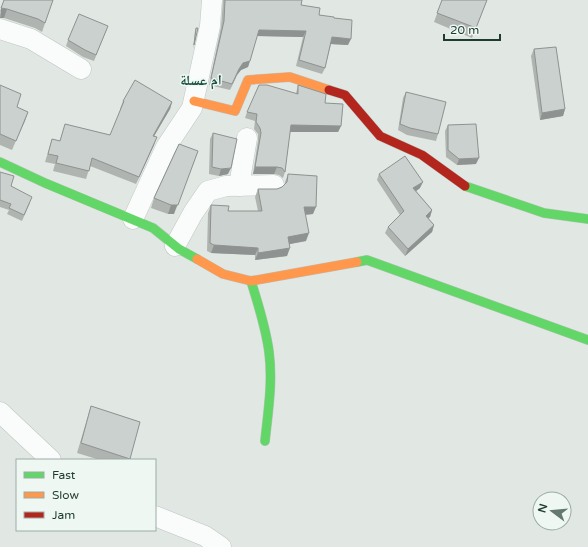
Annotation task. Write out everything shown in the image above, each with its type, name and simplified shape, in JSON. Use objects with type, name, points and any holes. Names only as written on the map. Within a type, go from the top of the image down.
[{"type":"street","points":[[133,219],[166,147],[192,108],[210,26],[212,0]]},
{"type":"street","points":[[0,29],[31,39],[81,69]]},
{"type":"street","points":[[194,102],[235,111],[248,80],[290,77],[345,95],[380,136],[422,155],[464,186],[544,213],[588,219]]},
{"type":"street","points":[[239,186],[247,138]]},
{"type":"street","points":[[0,162],[45,183],[153,228],[175,246],[222,274],[251,281],[367,260],[588,340]]},
{"type":"street","points":[[175,246],[193,213],[208,191],[226,186],[274,185]]},
{"type":"street","points":[[251,281],[263,320],[269,353],[270,399],[265,441]]},
{"type":"street","points":[[0,412],[50,459]]},
{"type":"street","points":[[156,516],[205,536],[220,547]]},
{"type":"building","points":[[4,0],[53,0],[45,23],[38,19],[1,8]]},
{"type":"building","points":[[225,0],[302,0],[301,5],[320,8],[319,15],[352,20],[351,39],[332,37],[325,68],[299,60],[306,31],[259,30],[250,61],[243,63],[232,84],[211,78],[224,21]]},
{"type":"building","points":[[442,0],[487,0],[476,28],[437,13]]},
{"type":"building","points":[[79,14],[108,26],[96,55],[68,40]]},
{"type":"building","points":[[196,28],[198,28],[194,45]]},
{"type":"building","points":[[556,47],[565,109],[542,113],[534,49]]},
{"type":"building","points":[[135,80],[172,102],[153,136],[157,137],[139,177],[92,158],[89,171],[56,163],[58,156],[48,154],[52,139],[60,141],[65,124],[110,135],[123,101]]},
{"type":"building","points":[[0,85],[21,94],[17,107],[28,112],[16,141],[0,134]]},
{"type":"building","points":[[259,85],[267,85],[298,94],[298,85],[326,94],[325,103],[343,104],[341,126],[291,125],[285,172],[282,168],[277,167],[255,167],[261,133],[256,122],[257,114],[247,112]]},
{"type":"building","points":[[406,92],[446,102],[438,134],[410,128],[400,124]]},
{"type":"building","points":[[476,124],[479,158],[459,159],[448,150],[448,125]]},
{"type":"building","points":[[213,133],[237,139],[231,168],[221,169],[212,167]]},
{"type":"building","points":[[179,144],[198,151],[178,205],[171,205],[154,198]]},
{"type":"building","points":[[405,156],[423,182],[413,188],[432,210],[426,216],[434,225],[408,249],[388,227],[404,211],[379,174]]},
{"type":"building","points":[[0,172],[14,176],[11,186],[32,197],[24,215],[9,208],[11,204],[0,200]]},
{"type":"building","points":[[288,174],[317,176],[316,207],[304,207],[309,233],[288,237],[290,248],[258,253],[258,248],[214,245],[210,243],[211,205],[229,206],[228,211],[262,211],[258,189],[277,189],[282,187],[287,182]]},
{"type":"building","points":[[91,406],[140,422],[130,459],[81,443]]},
{"type":"traffic: fast","points":[[0,162],[45,183],[153,228],[179,249],[197,259]]},
{"type":"traffic: fast","points":[[465,186],[544,213],[588,219]]},
{"type":"traffic: fast","points":[[357,262],[367,260],[588,340]]},
{"type":"traffic: fast","points":[[251,281],[264,325],[270,363],[270,397],[265,441]]},
{"type":"traffic: slow","points":[[194,101],[235,111],[248,80],[290,77],[329,90]]},
{"type":"traffic: slow","points":[[197,259],[223,274],[251,281],[357,262]]},
{"type":"traffic: jam","points":[[329,90],[345,95],[380,136],[422,155],[465,186]]},
{"type":"district","name":"ام عسلة","points":[[201,80]]}]
